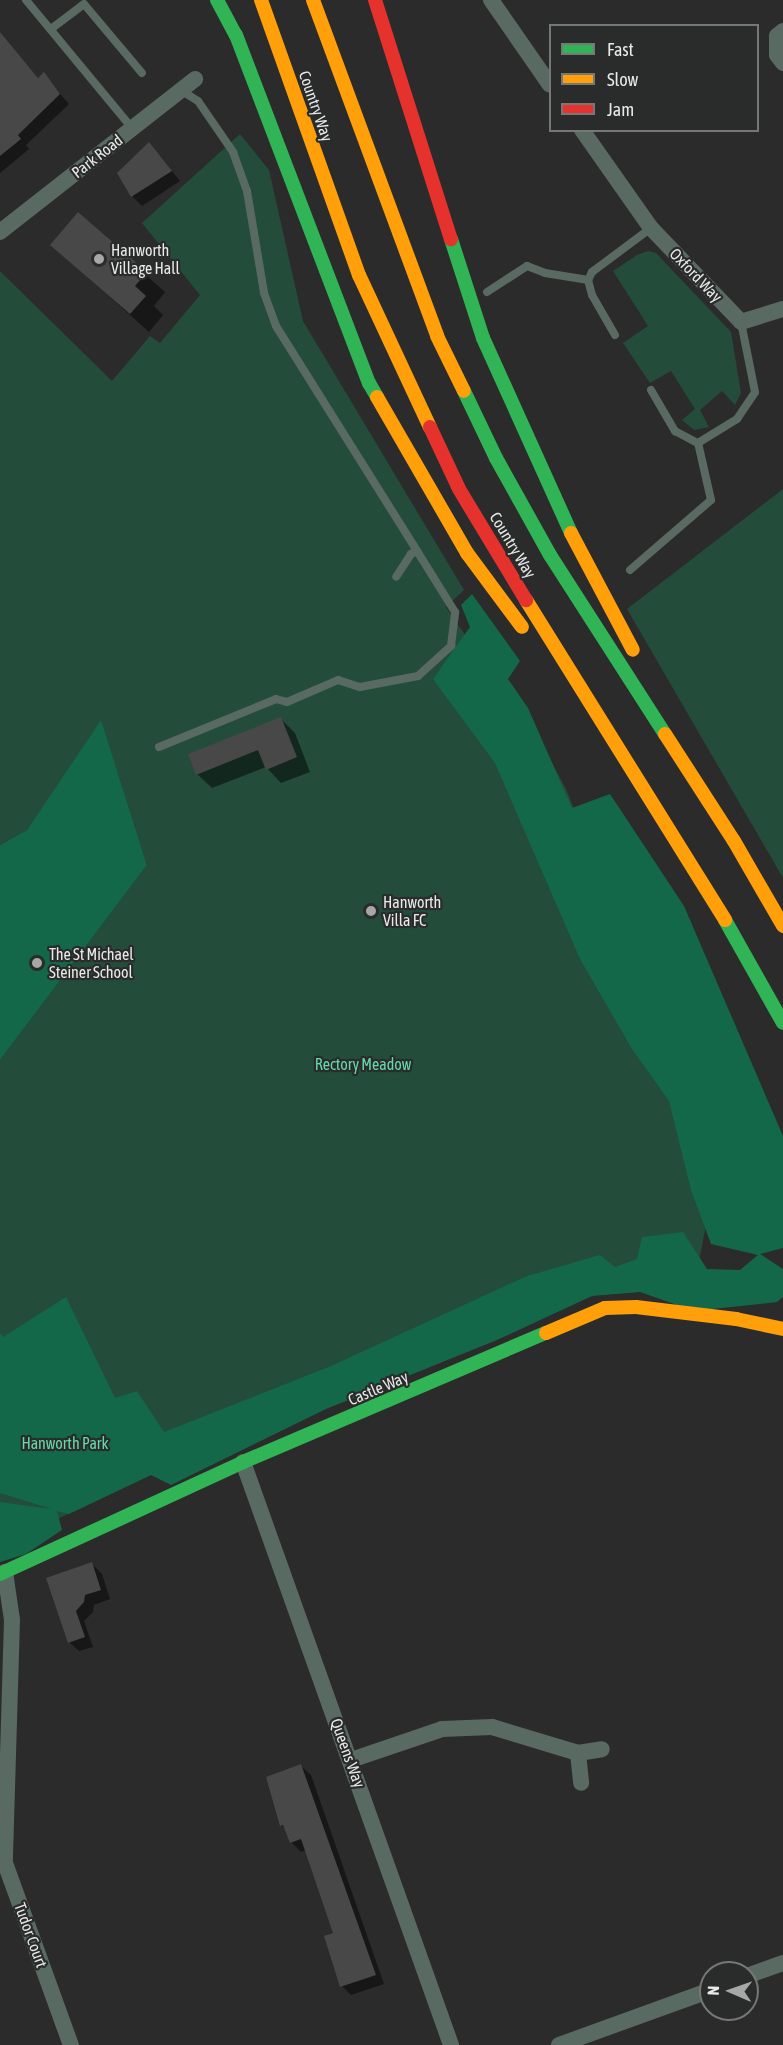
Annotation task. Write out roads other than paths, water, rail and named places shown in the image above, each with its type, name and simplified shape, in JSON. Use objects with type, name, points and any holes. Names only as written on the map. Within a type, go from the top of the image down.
[{"type":"main road","points":[[217,0],[236,34],[369,383],[461,543],[531,640]]},
{"type":"main road","name":"Country Way","points":[[261,0],[359,275],[459,489],[645,794],[713,899],[783,1023]]},
{"type":"main road","name":"Country Way","points":[[313,0],[437,336],[496,458],[550,555],[734,841],[783,926]]},
{"type":"main road","points":[[375,0],[483,338],[572,535],[639,662]]},
{"type":"main road","points":[[546,659],[645,794]]},
{"type":"main road","points":[[656,693],[734,841]]},
{"type":"main road","name":"Castle Way","points":[[3,1573],[243,1462],[605,1308],[636,1307],[736,1319],[783,1329]]},
{"type":"street","points":[[491,0],[549,84]]},
{"type":"street","points":[[783,31],[777,36],[777,56],[783,63]]},
{"type":"street","name":"Park Road","points":[[0,232],[189,85]]},
{"type":"street","name":"Oxford Way","points":[[583,132],[651,228],[741,322]]},
{"type":"street","points":[[741,322],[783,309]]},
{"type":"street","name":"Queens Way","points":[[243,1462],[451,2045]]},
{"type":"street","name":"Tudor Court","points":[[3,1573],[6,1624],[5,1863],[71,2045]]},
{"type":"street","points":[[351,1760],[442,1729],[492,1727],[578,1753],[602,1749]]},
{"type":"street","points":[[578,1753],[580,1783]]},
{"type":"street","points":[[759,1972],[783,1963]]},
{"type":"street","points":[[559,2045],[699,1994]]},
{"type":"lane","points":[[26,0],[132,128]]},
{"type":"lane","points":[[51,29],[84,4],[142,73]]},
{"type":"lane","points":[[159,747],[276,699],[287,702],[338,680],[360,687],[418,676],[451,646],[455,612],[276,326],[264,293],[247,191],[233,152],[189,85]]},
{"type":"lane","points":[[615,335],[592,295],[588,280],[592,272],[651,228]]},
{"type":"lane","points":[[487,292],[527,266],[545,273],[588,280]]},
{"type":"lane","points":[[698,443],[737,419],[754,392],[741,322]]},
{"type":"lane","points":[[630,570],[711,500],[698,443],[675,431],[651,390]]},
{"type":"lane","points":[[396,577],[411,554],[417,551]]},
{"type":"place","name":"Hanworth Village Hall","points":[[99,259]]},
{"type":"place","name":"Hanworth Villa FC","points":[[371,911]]},
{"type":"place","name":"The St Michael Steiner School","points":[[37,963]]},
{"type":"park label","name":"Rectory Meadow","points":[[363,1064]]},
{"type":"park label","name":"Hanworth Park","points":[[65,1443]]}]
